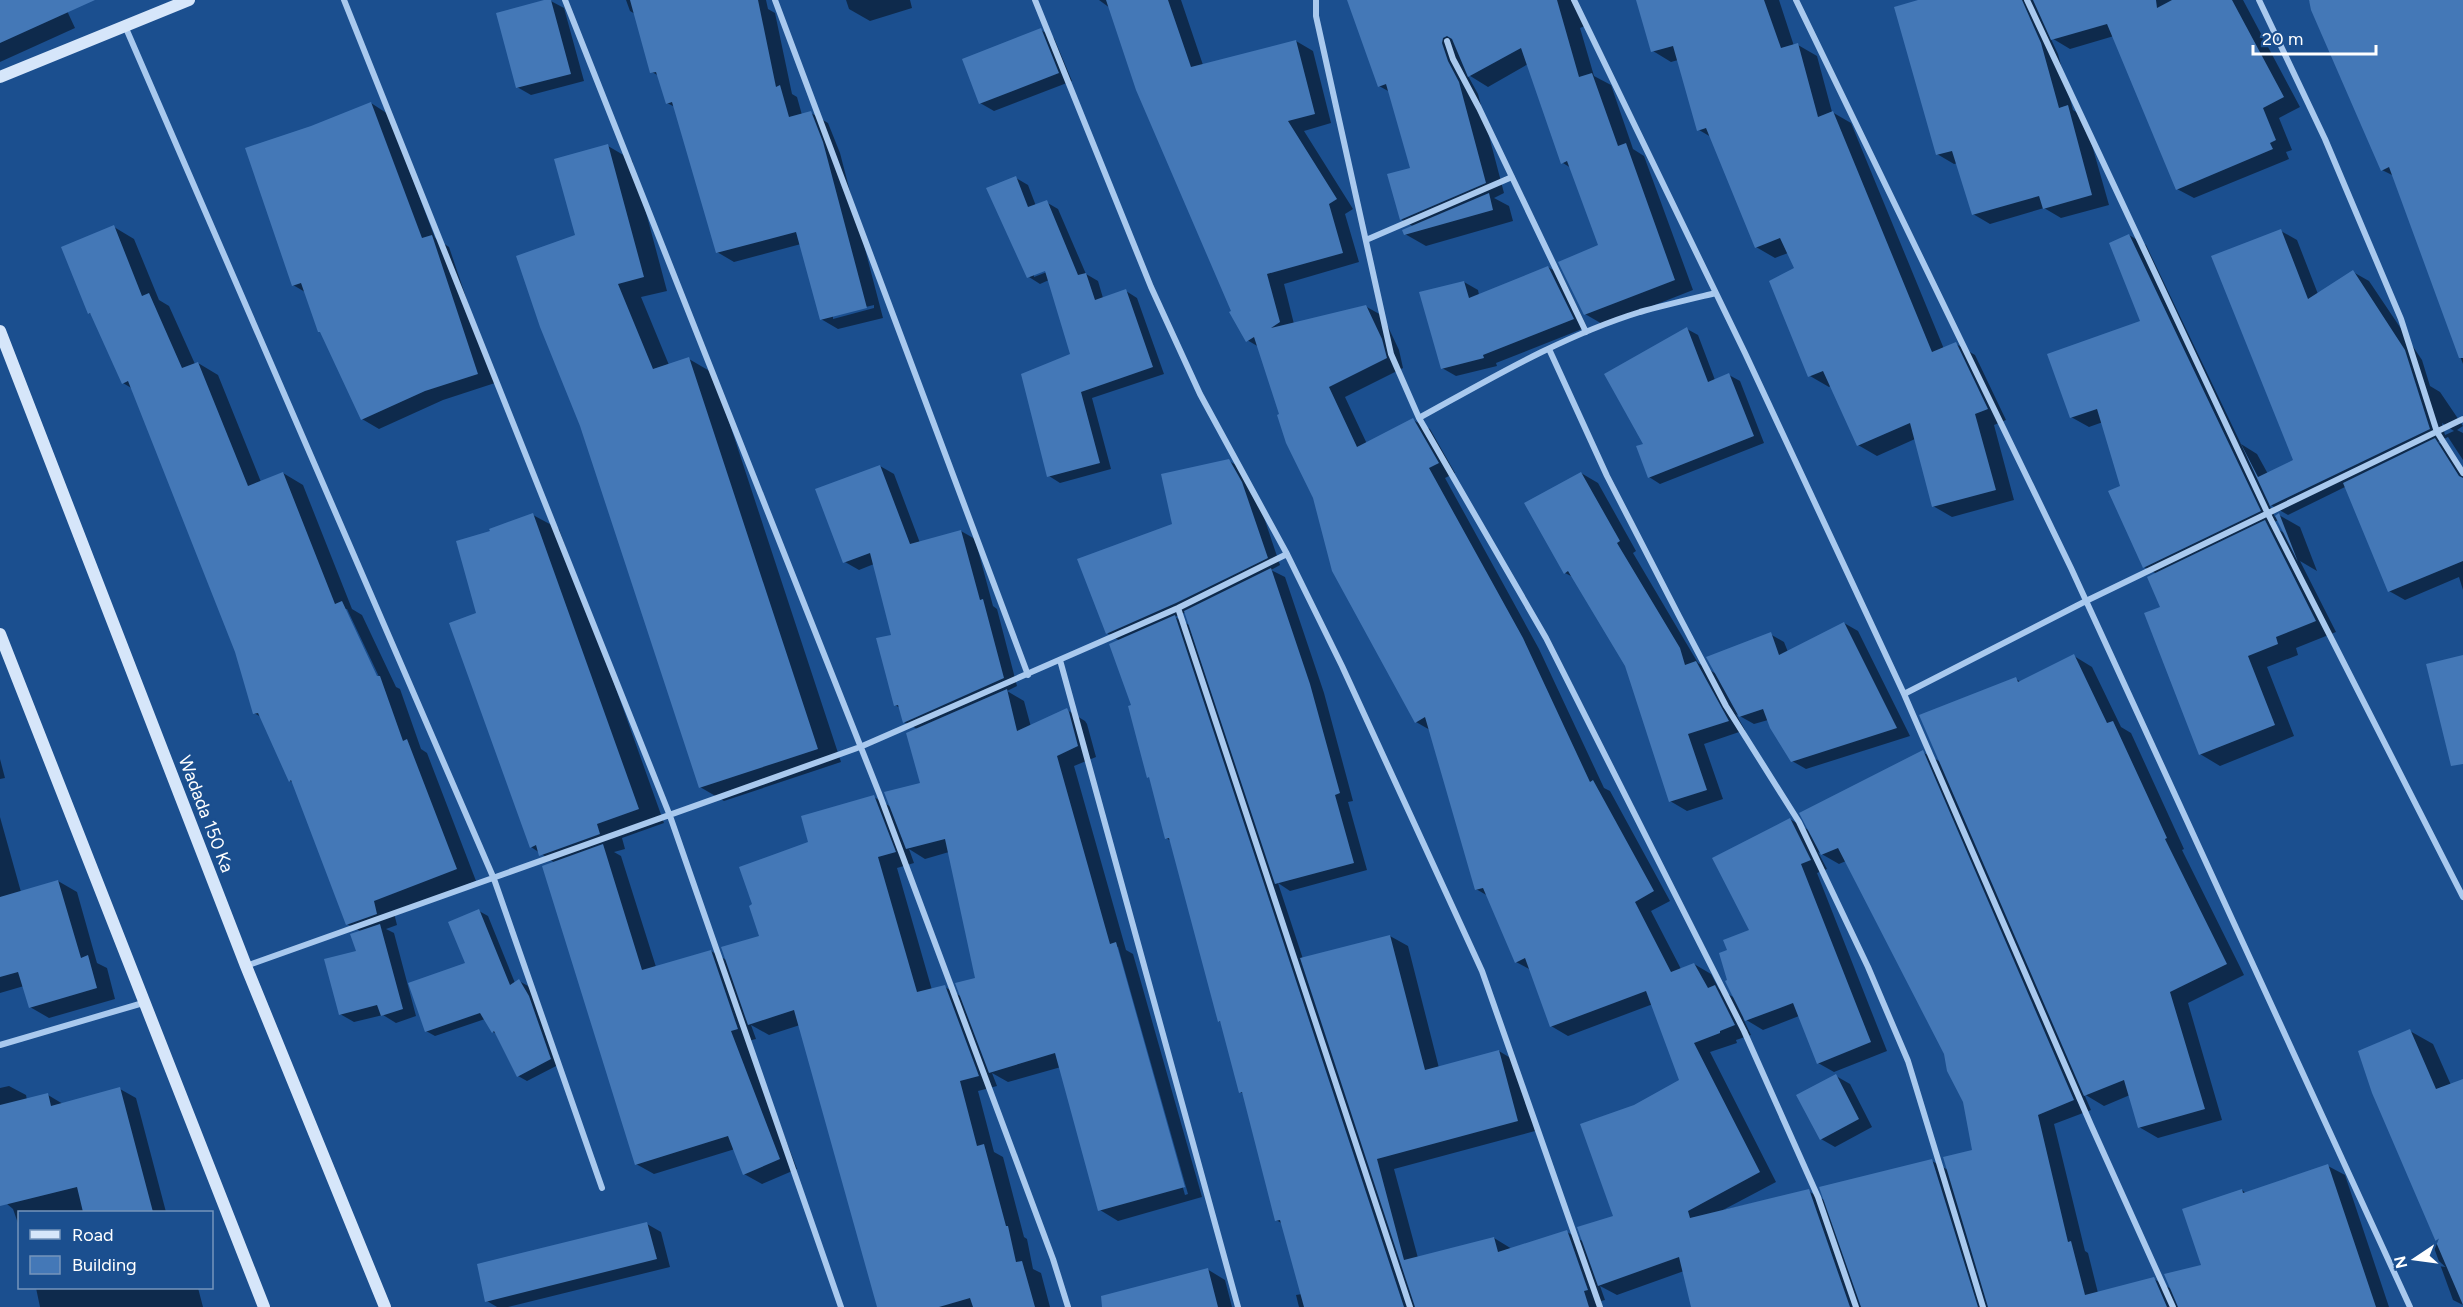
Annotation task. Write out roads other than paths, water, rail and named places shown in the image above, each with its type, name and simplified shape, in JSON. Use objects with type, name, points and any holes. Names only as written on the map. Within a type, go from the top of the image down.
[{"type":"street","points":[[0,77],[189,0]]},
{"type":"street","points":[[344,0],[670,816],[841,1307]]},
{"type":"street","points":[[565,0],[860,747],[1053,1259],[1068,1307]]},
{"type":"street","points":[[775,0],[1028,675]]},
{"type":"street","points":[[1035,0],[1151,287],[1200,394],[1287,554],[1342,666],[1482,971],[1600,1307]]},
{"type":"street","points":[[1316,0],[1316,16],[1391,354],[1419,418],[1546,638],[1744,1030],[1818,1197],[1856,1307]]},
{"type":"street","points":[[1574,0],[1716,293],[1904,694],[2086,1115],[2173,1307]]},
{"type":"street","points":[[1796,0],[2086,601],[2410,1307]]},
{"type":"street","points":[[2028,0],[2268,514],[2463,897]]},
{"type":"street","points":[[2259,0],[2325,139],[2401,319],[2437,432],[2463,473]]},
{"type":"street","points":[[125,26],[494,879],[602,1188]]},
{"type":"street","points":[[1447,41],[1453,59],[1586,332]]},
{"type":"street","points":[[1366,240],[1512,177]]},
{"type":"street","points":[[1419,418],[1519,363],[1586,332],[1639,312],[1716,293]]},
{"type":"street","name":"Wadada 150 Ka","points":[[0,331],[246,966],[385,1307]]},
{"type":"street","points":[[1549,349],[1607,476],[1726,706],[1799,822],[1868,967],[1908,1061],[1983,1307]]},
{"type":"street","points":[[1904,694],[2086,601],[2463,419]]},
{"type":"street","points":[[246,966],[860,747],[1178,608],[1287,554]]},
{"type":"street","points":[[1178,608],[1410,1307]]},
{"type":"street","points":[[0,634],[264,1307]]},
{"type":"street","points":[[1060,660],[1238,1307]]},
{"type":"street","points":[[0,1045],[143,1003]]}]
